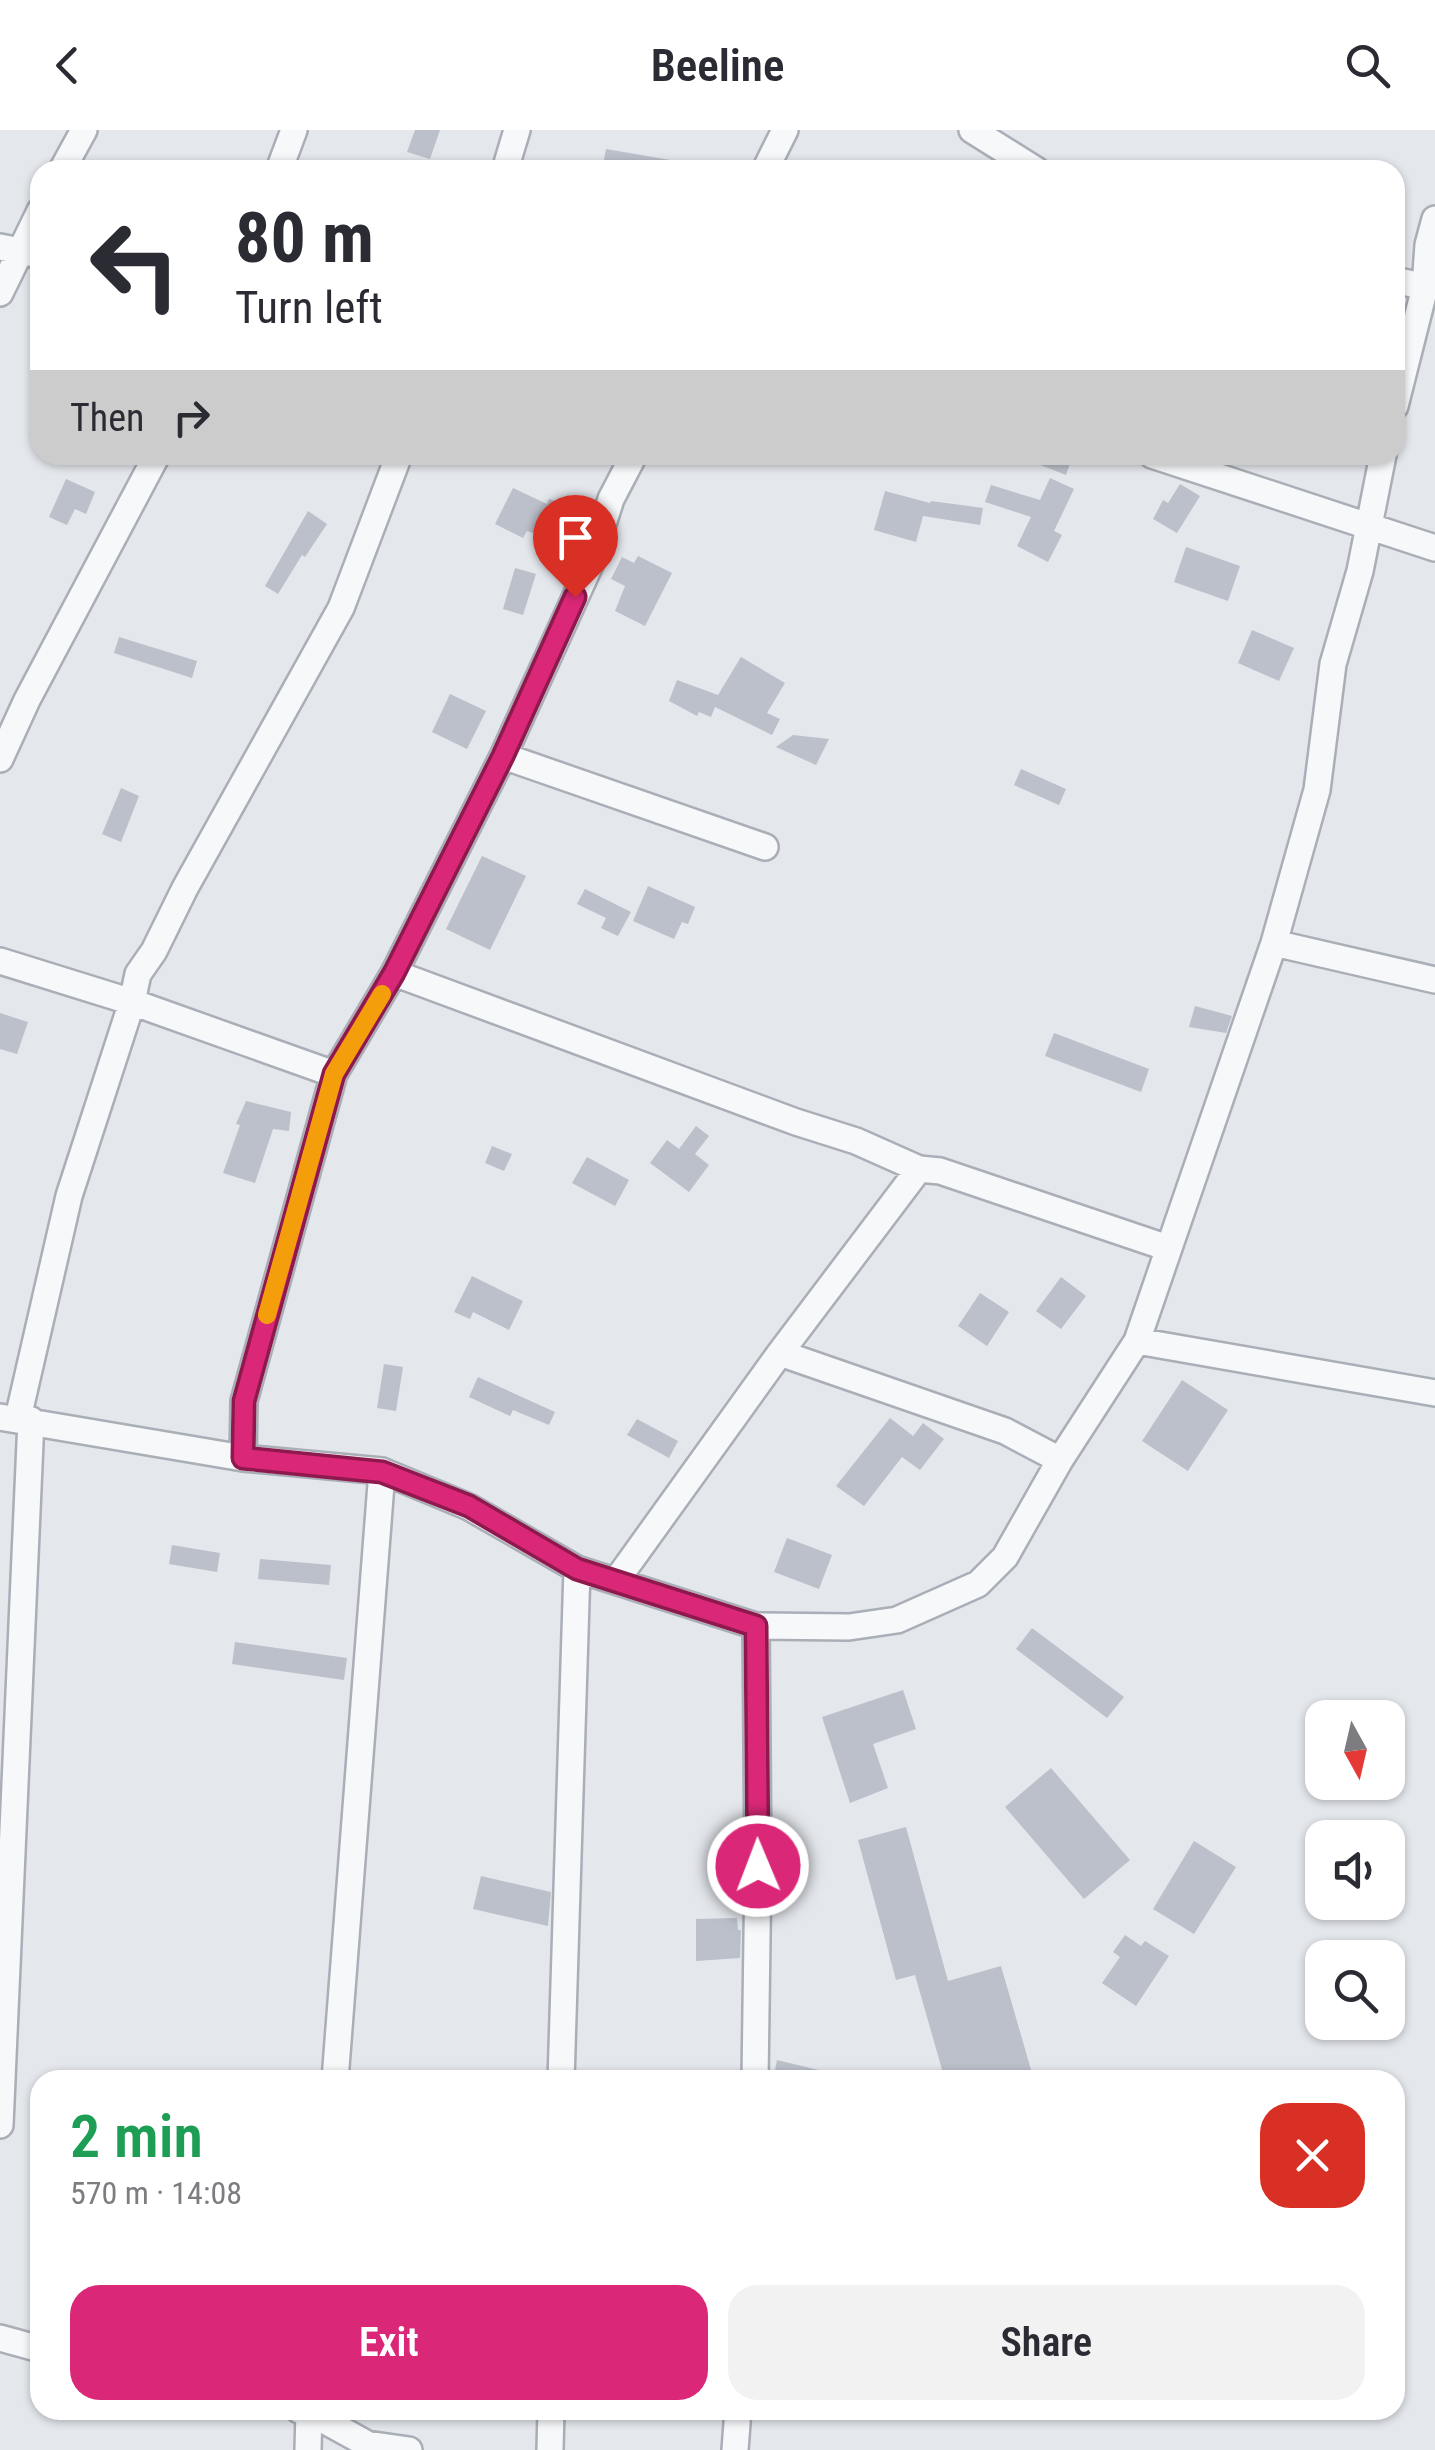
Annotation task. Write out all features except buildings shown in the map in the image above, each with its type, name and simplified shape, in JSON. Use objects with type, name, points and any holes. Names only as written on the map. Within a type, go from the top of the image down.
[{"type":"street","points":[[68,160],[84,130]]},
{"type":"street","points":[[283,160],[294,130]]},
{"type":"street","points":[[508,160],[517,130]]},
{"type":"street","points":[[770,160],[784,130]]},
{"type":"street","points":[[972,130],[1020,160]]},
{"type":"street","points":[[1405,366],[1425,286],[1428,245],[1435,219]]},
{"type":"street","points":[[0,293],[19,251]]},
{"type":"street","points":[[1405,282],[1425,286]]},
{"type":"street","points":[[0,759],[151,465]]},
{"type":"street","points":[[0,2125],[16,1418],[69,1196],[138,974],[342,608],[395,465]]},
{"type":"street","points":[[243,1458],[244,1401],[334,1074],[394,973],[503,756],[590,565],[612,499],[629,465]]},
{"type":"street","points":[[1181,465],[1435,548]]},
{"type":"street","points":[[16,1418],[243,1458],[382,1472],[469,1506],[577,1569],[756,1626],[848,1627],[897,1620],[978,1584],[1005,1557],[1060,1460],[1137,1341],[1274,943],[1317,790],[1333,664],[1369,529],[1381,465]]},
{"type":"street","points":[[503,756],[765,847]]},
{"type":"street","points":[[1274,943],[1435,980]]},
{"type":"street","points":[[0,960],[334,1074]]},
{"type":"street","points":[[394,973],[796,1122],[844,1136],[919,1169],[940,1172],[1168,1248]]},
{"type":"street","points":[[616,1581],[919,1169]]},
{"type":"street","points":[[1137,1341],[1435,1393]]},
{"type":"street","points":[[780,1354],[1006,1431],[1060,1460]]},
{"type":"street","points":[[336,2070],[382,1472]]},
{"type":"street","points":[[561,2070],[577,1569]]},
{"type":"street","points":[[756,1626],[756,2070]]},
{"type":"street","points":[[0,2338],[30,2346]]},
{"type":"street","points":[[306,2420],[308,2450]]},
{"type":"street","points":[[322,2420],[367,2444],[410,2450]]},
{"type":"street","points":[[550,2450],[551,2420]]},
{"type":"street","points":[[735,2450],[737,2420]]},
{"type":"slow traffic","points":[[267,1315],[334,1074],[382,994]]},
{"type":"route","points":[[575,597],[503,756],[394,973],[334,1074],[244,1401],[243,1458],[382,1472],[469,1506],[577,1569],[756,1626],[758,1866]]}]
